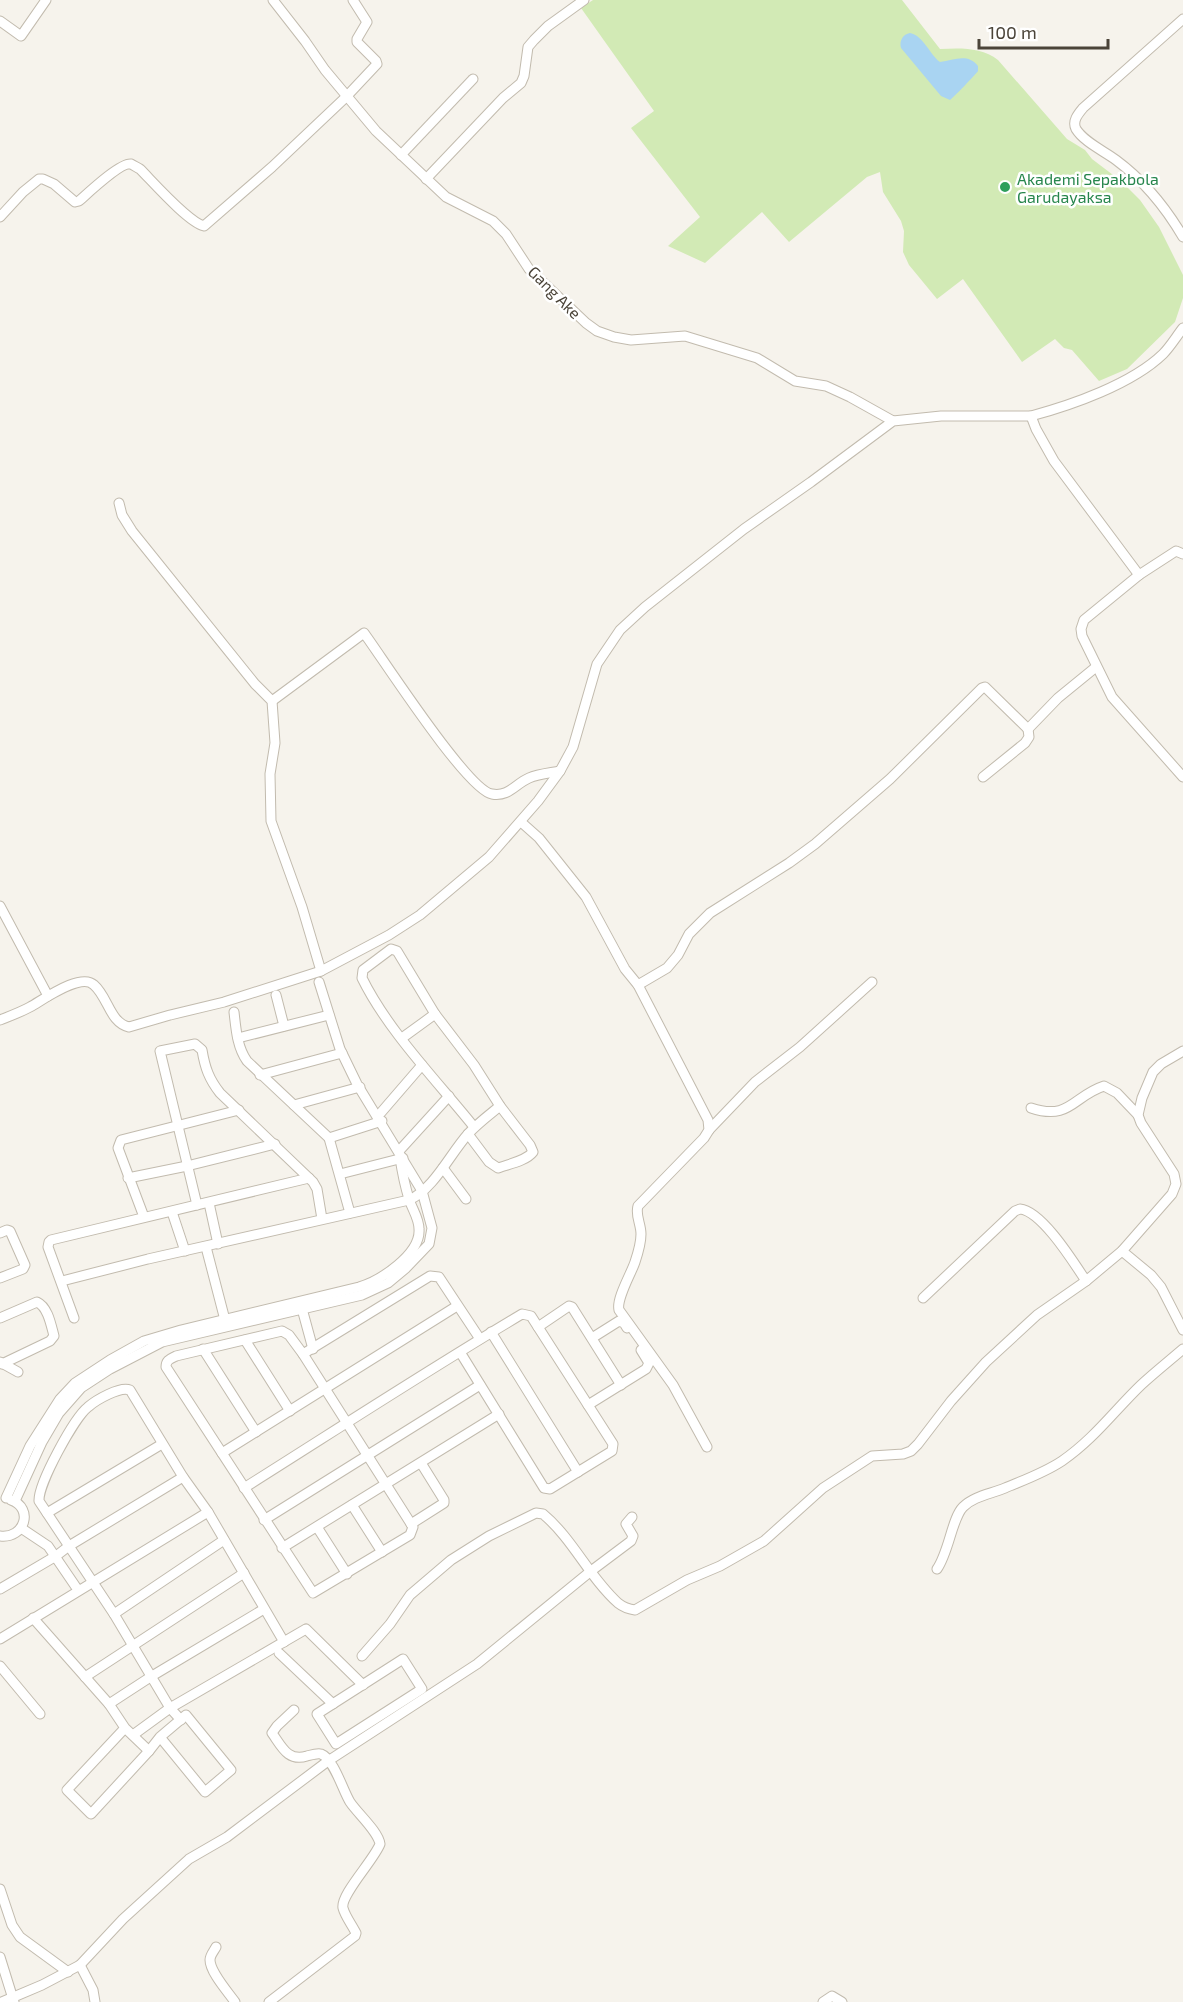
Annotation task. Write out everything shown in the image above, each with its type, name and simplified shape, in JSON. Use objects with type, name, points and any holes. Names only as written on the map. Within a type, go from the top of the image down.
[{"type":"street","points":[[0,21],[22,35],[46,0]]},
{"type":"street","name":"Gang Ake","points":[[273,0],[346,97],[376,131],[446,197],[493,221],[506,234],[529,269],[585,323],[597,331],[614,337],[631,340],[685,336],[757,358],[795,381],[826,386],[850,396],[893,421]]},
{"type":"street","points":[[0,217],[23,192],[39,179],[54,184],[75,202],[80,201],[107,177],[128,164],[132,164],[140,169],[177,207],[198,224],[204,226],[272,167],[346,97],[377,63],[357,42],[368,22],[353,0]]},
{"type":"street","points":[[426,179],[521,83],[528,47],[534,40],[548,26],[584,0]]},
{"type":"street","points":[[1183,19],[1083,108],[1077,114],[1074,123],[1084,137],[1129,170],[1152,194],[1176,224],[1183,237]]},
{"type":"street","points":[[401,155],[473,79]]},
{"type":"street","points":[[0,1020],[65,987],[84,981],[92,982],[97,987],[118,1022],[129,1027],[225,1002],[321,971],[389,935],[420,915],[489,857],[521,822],[560,771],[573,747],[597,664],[620,630],[645,607],[744,529],[893,421],[941,416],[1031,416],[1119,384],[1144,369],[1164,353],[1183,328]]},
{"type":"street","points":[[1031,416],[1054,461],[1139,575]]},
{"type":"street","points":[[119,503],[122,515],[132,531],[255,684],[272,701],[275,743],[270,774],[271,821],[302,907],[321,971]]},
{"type":"street","points":[[1183,554],[1176,551],[1139,575],[1084,620],[1082,628],[1082,636],[1113,697],[1183,777]]},
{"type":"street","points":[[272,701],[364,633],[450,754],[482,790],[492,794],[509,793],[529,778],[560,771]]},
{"type":"street","points":[[1028,729],[1058,698],[1096,667]]},
{"type":"street","points":[[638,985],[667,968],[678,955],[689,934],[710,914],[815,844],[890,779],[985,687],[1028,729],[1029,737],[983,777]]},
{"type":"street","points":[[521,822],[539,837],[586,897],[625,969],[638,985],[708,1120],[709,1130]]},
{"type":"street","points":[[0,906],[48,996]]},
{"type":"street","points":[[393,948],[435,1014],[480,1074],[500,1107],[530,1145],[533,1152],[531,1156],[498,1168],[493,1167],[449,1096],[402,1038],[362,978],[363,970],[385,951],[393,948]]},
{"type":"street","points":[[7,1499],[30,1446],[60,1399],[75,1383],[110,1360],[144,1341],[181,1330],[362,1295],[388,1283],[414,1261],[429,1244],[432,1233],[422,1191],[342,1053],[319,982]]},
{"type":"street","points":[[707,1446],[673,1385],[617,1304],[638,1251],[641,1233],[636,1210],[755,1082],[800,1047],[872,982]]},
{"type":"street","points":[[276,995],[284,1026]]},
{"type":"street","points":[[234,1012],[243,1055],[260,1074],[329,1138],[350,1213]]},
{"type":"street","points":[[402,1038],[435,1014]]},
{"type":"street","points":[[238,1038],[329,1015]]},
{"type":"street","points":[[197,1205],[160,1051],[189,1045],[199,1046],[202,1050],[205,1070],[220,1094],[309,1178],[317,1189],[322,1219]]},
{"type":"street","points":[[1138,1115],[1142,1098],[1156,1068],[1183,1051]]},
{"type":"street","points":[[260,1074],[342,1053]]},
{"type":"street","points":[[329,1138],[380,1119],[422,1065]]},
{"type":"street","points":[[362,1656],[390,1624],[410,1595],[443,1567],[489,1536],[536,1514],[543,1514],[557,1526],[619,1604],[629,1610],[635,1610],[687,1580],[753,1549],[823,1488],[872,1456],[903,1454],[911,1451],[986,1362],[1037,1315],[1088,1279],[1122,1251],[1165,1202],[1176,1184],[1170,1165],[1138,1115],[1117,1093],[1104,1086],[1064,1109],[1047,1112],[1031,1107]]},
{"type":"street","points":[[294,1105],[360,1087]]},
{"type":"street","points":[[340,1174],[400,1155],[449,1096]]},
{"type":"street","points":[[62,1281],[409,1200],[422,1191],[443,1168],[471,1131],[500,1107]]},
{"type":"street","points":[[144,1217],[118,1148],[121,1140],[238,1110]]},
{"type":"street","points":[[128,1178],[275,1144]]},
{"type":"street","points":[[7,1499],[59,1413],[81,1388],[100,1375],[162,1342],[301,1306],[370,1284],[386,1275],[403,1260],[418,1239],[420,1231],[409,1200],[400,1155]]},
{"type":"street","points":[[443,1168],[466,1199]]},
{"type":"street","points":[[74,1318],[48,1247],[51,1240],[309,1178]]},
{"type":"street","points":[[208,1203],[218,1244]]},
{"type":"street","points":[[923,1298],[1015,1211],[1020,1209],[1028,1210],[1052,1233],[1088,1279]]},
{"type":"street","points":[[172,1212],[185,1251]]},
{"type":"street","points":[[0,1233],[10,1231],[26,1265],[23,1269],[0,1278]]},
{"type":"street","points":[[206,1247],[225,1320]]},
{"type":"street","points":[[1122,1251],[1151,1275],[1161,1287],[1183,1330]]},
{"type":"street","points":[[303,1354],[430,1276],[439,1277],[480,1339]]},
{"type":"street","points":[[0,1318],[37,1302],[45,1308],[54,1336],[50,1341],[1,1363]]},
{"type":"street","points":[[301,1306],[313,1348]]},
{"type":"street","points":[[222,1453],[458,1306]]},
{"type":"street","points":[[537,1327],[569,1306],[572,1307],[621,1385]]},
{"type":"street","points":[[244,1488],[491,1332],[522,1314],[531,1316],[613,1444],[612,1450],[550,1489],[544,1488],[460,1352]]},
{"type":"street","points":[[588,1405],[646,1369],[649,1363],[622,1322],[592,1338]]},
{"type":"street","points":[[282,1331],[289,1335],[326,1388],[411,1524],[413,1532],[313,1593],[166,1367],[169,1360],[176,1356],[282,1331]]},
{"type":"street","points":[[491,1332],[578,1472]]},
{"type":"street","points":[[245,1340],[290,1411]]},
{"type":"street","points":[[937,1569],[944,1559],[959,1512],[965,1505],[1045,1471],[1090,1440],[1140,1386],[1183,1349]]},
{"type":"street","points":[[203,1350],[256,1432]]},
{"type":"street","points":[[1,1363],[18,1372]]},
{"type":"street","points":[[264,1520],[480,1385]]},
{"type":"street","points":[[181,1720],[170,1708],[114,1614],[39,1501],[40,1488],[68,1436],[88,1406],[120,1389],[130,1390],[183,1477],[208,1512],[284,1642]]},
{"type":"street","points":[[282,1548],[499,1414]]},
{"type":"street","points":[[47,1513],[162,1444]]},
{"type":"street","points":[[411,1524],[444,1503],[421,1463]]},
{"type":"street","points":[[0,1589],[183,1477]]},
{"type":"street","points":[[0,1536],[12,1535],[21,1527],[24,1516],[20,1505],[7,1499]]},
{"type":"street","points":[[352,1505],[382,1552]]},
{"type":"street","points":[[0,1639],[208,1512]]},
{"type":"street","points":[[0,1992],[3,2002],[13,2000],[80,1965],[116,1926],[189,1859],[227,1837],[328,1761],[477,1664],[631,1541],[633,1536],[626,1524],[632,1517]]},
{"type":"street","points":[[21,1527],[48,1546],[78,1590]]},
{"type":"street","points":[[317,1527],[347,1574]]},
{"type":"street","points":[[114,1614],[224,1540]]},
{"type":"street","points":[[85,1677],[244,1573]]},
{"type":"street","points":[[109,1704],[264,1609]]},
{"type":"street","points":[[33,1618],[109,1704],[125,1728],[149,1751]]},
{"type":"street","points":[[133,1735],[170,1708],[306,1629],[363,1685]]},
{"type":"street","points":[[279,1653],[333,1704]]},
{"type":"street","points":[[403,1659],[422,1689],[336,1744],[317,1714],[333,1704],[403,1659]]},
{"type":"street","points":[[0,1666],[40,1714]]},
{"type":"street","points":[[269,2002],[355,1936],[356,1933],[343,1909],[343,1900],[380,1844],[378,1835],[351,1803],[328,1761],[321,1754],[294,1758],[288,1754],[272,1733],[294,1710]]},
{"type":"street","points":[[125,1728],[67,1790],[91,1814],[160,1737],[186,1715],[231,1770],[205,1792],[160,1737]]},
{"type":"street","points":[[0,1889],[12,1925],[20,1937],[68,1972]]},
{"type":"street","points":[[216,1947],[210,1957],[210,1964],[235,2002]]},
{"type":"street","points":[[0,1957],[13,2000]]},
{"type":"street","points":[[80,1965],[93,1990],[95,2002]]},
{"type":"street","points":[[823,2002],[832,1996],[842,2002]]},
{"type":"green space","name":"Akademi Sepakbola Garudayaksa","points":[[593,0],[902,0],[940,49],[978,51],[998,60],[1067,139],[1085,150],[1092,159],[1121,181],[1140,200],[1159,227],[1183,275],[1183,298],[1175,322],[1127,369],[1099,381],[1072,350],[1064,348],[1055,339],[1022,362],[963,279],[937,299],[909,265],[903,252],[904,231],[901,221],[883,192],[880,172],[867,177],[789,242],[762,212],[705,263],[668,246],[700,217],[631,128],[654,111],[581,8]]},
{"type":"water","points":[[910,33],[923,41],[940,62],[965,58],[978,66],[977,73],[950,100],[941,96],[901,48],[902,38]]},
{"type":"place","name":"Akademi Sepakbola Garudayaksa","points":[[1005,187]]}]
